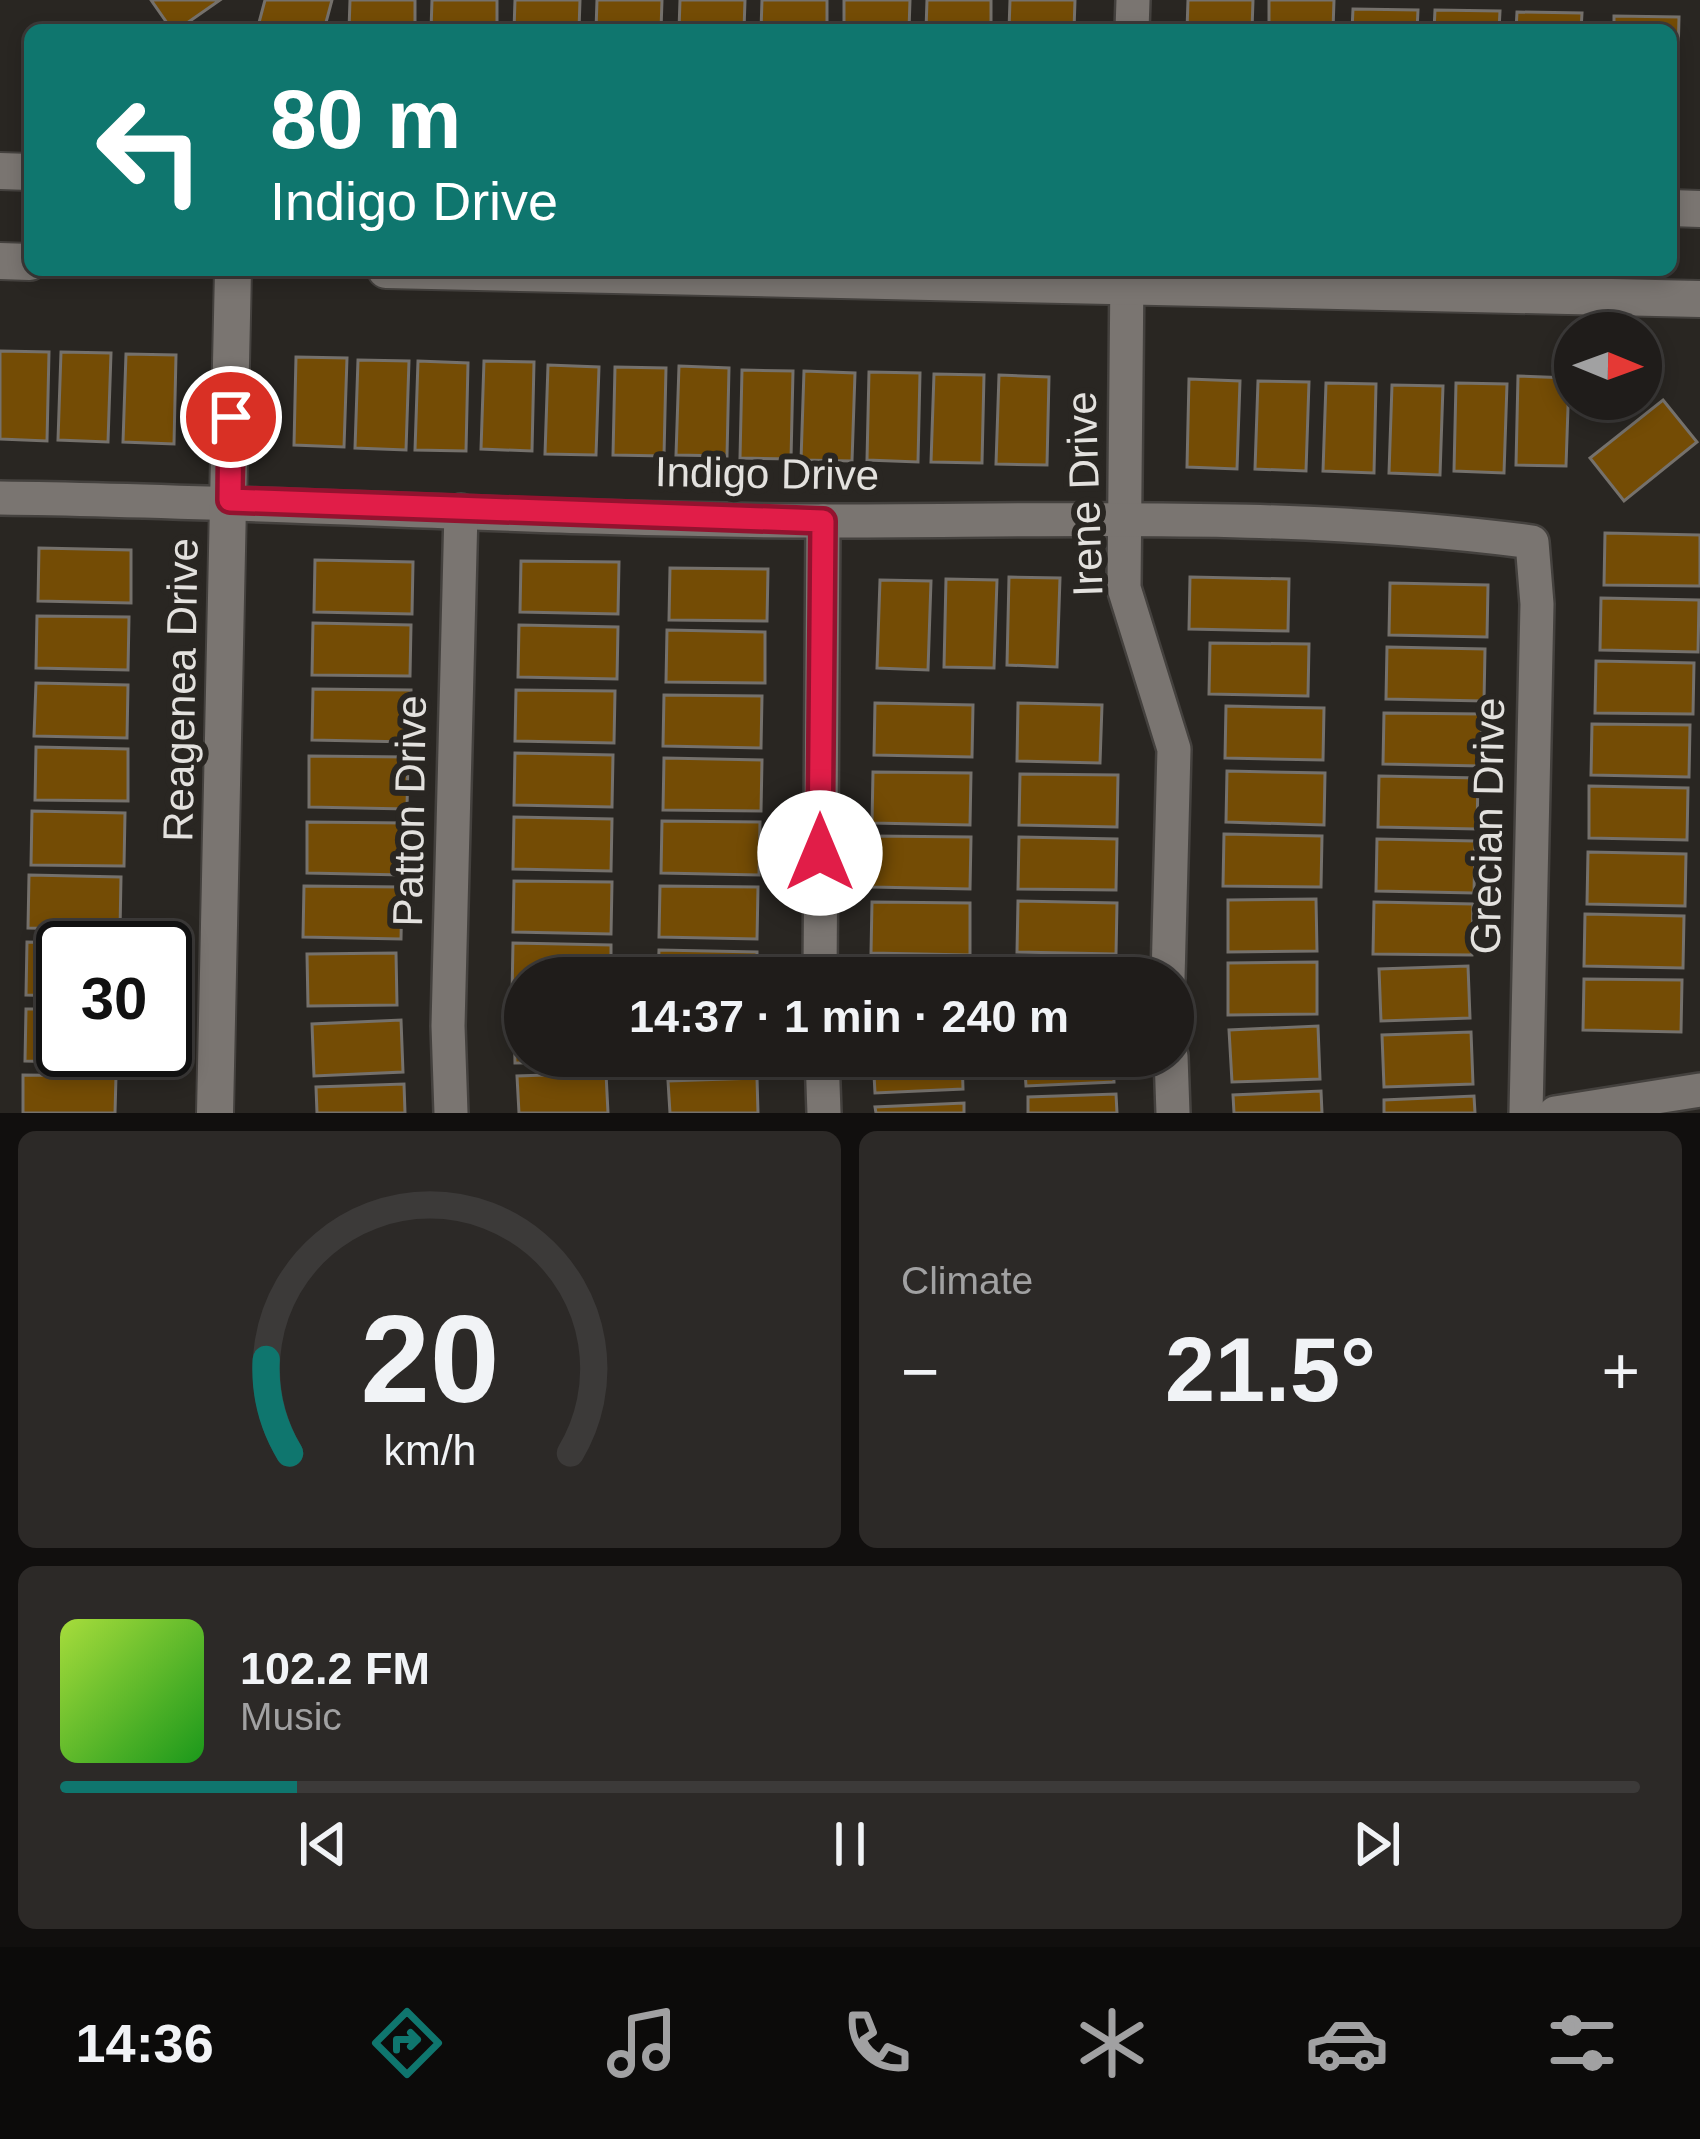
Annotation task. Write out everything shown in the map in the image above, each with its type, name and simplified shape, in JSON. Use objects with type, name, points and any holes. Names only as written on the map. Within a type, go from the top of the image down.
[{"type":"main road","name":"Reagenea Drive","points":[[215,1113],[232,276]]},
{"type":"main road","points":[[879,276],[1126,279],[1700,298]]},
{"type":"street","name":"Irene Drive","points":[[1126,279],[1124,588],[1174,749],[1169,957]]},
{"type":"street","name":"Indigo Drive","points":[[0,498],[230,500],[823,521],[1122,517],[1453,532],[1532,542]]},
{"type":"street","name":"Patton Drive","points":[[451,1113],[448,1026],[461,511]]},
{"type":"street","points":[[820,957],[823,521]]},
{"type":"street","name":"Grecian Drive","points":[[1526,1113],[1537,604],[1532,542]]},
{"type":"street","points":[[823,1077],[824,1113]]},
{"type":"street","points":[[1172,1077],[1173,1113]]},
{"type":"street","points":[[1555,1113],[1700,1090]]},
{"type":"building","points":[[151,0],[220,0],[186,24],[168,24]]},
{"type":"building","points":[[265,0],[332,0],[326,24],[259,24]]},
{"type":"building","points":[[350,0],[415,0],[415,24],[349,24]]},
{"type":"building","points":[[432,0],[497,0],[497,24],[431,24]]},
{"type":"building","points":[[515,0],[580,0],[579,24],[514,24]]},
{"type":"building","points":[[597,0],[662,0],[661,24],[596,24]]},
{"type":"building","points":[[680,0],[745,0],[744,24],[679,24]]},
{"type":"building","points":[[762,0],[827,0],[827,24],[761,24]]},
{"type":"building","points":[[844,0],[910,0],[909,24],[844,24]]},
{"type":"building","points":[[927,0],[991,0],[991,24],[926,24]]},
{"type":"building","points":[[1010,0],[1075,0],[1074,24],[1009,24]]},
{"type":"building","points":[[1188,0],[1253,0],[1252,24],[1187,24]]},
{"type":"building","points":[[1269,0],[1334,0],[1333,24],[1269,24]]},
{"type":"building","points":[[1353,9],[1418,10],[1417,24],[1352,24]]},
{"type":"building","points":[[1435,10],[1500,11],[1499,24],[1434,24]]},
{"type":"building","points":[[1517,12],[1582,13],[1581,24],[1516,24]]},
{"type":"building","points":[[1614,16],[1679,17],[1677,96],[1677,24],[1614,24]]},
{"type":"building","points":[[0,351],[49,352],[47,441],[0,439]]},
{"type":"building","points":[[61,352],[111,353],[108,442],[58,440]]},
{"type":"building","points":[[126,354],[176,355],[174,444],[123,442]]},
{"type":"building","points":[[296,357],[347,358],[344,447],[294,445]]},
{"type":"building","points":[[358,360],[409,361],[406,450],[355,448]]},
{"type":"building","points":[[418,361],[468,363],[466,451],[415,450]]},
{"type":"building","points":[[484,361],[534,362],[532,451],[481,449]]},
{"type":"building","points":[[548,365],[599,367],[596,455],[545,454]]},
{"type":"building","points":[[679,366],[729,368],[727,456],[676,455]]},
{"type":"building","points":[[615,367],[666,368],[664,456],[613,455]]},
{"type":"building","points":[[742,370],[793,371],[791,459],[740,458]]},
{"type":"building","points":[[804,371],[855,373],[852,461],[801,460]]},
{"type":"building","points":[[869,372],[920,373],[918,462],[867,460]]},
{"type":"building","points":[[934,374],[984,375],[982,463],[931,462]]},
{"type":"building","points":[[999,375],[1049,377],[1047,465],[996,464]]},
{"type":"building","points":[[1518,376],[1554,377],[1554,420],[1568,420],[1566,466],[1516,465]]},
{"type":"building","points":[[1189,379],[1240,381],[1237,469],[1187,467]]},
{"type":"building","points":[[1258,381],[1309,382],[1306,471],[1255,469]]},
{"type":"building","points":[[1326,383],[1376,384],[1374,473],[1323,471]]},
{"type":"building","points":[[1456,383],[1507,384],[1504,473],[1454,471]]},
{"type":"building","points":[[1392,385],[1443,386],[1440,475],[1389,473]]},
{"type":"building","points":[[1662,401],[1697,442],[1624,501],[1590,458],[1638,420],[1662,420]]},
{"type":"building","points":[[1605,533],[1700,535],[1700,586],[1604,585]]},
{"type":"building","points":[[39,548],[131,550],[131,603],[38,601]]},
{"type":"building","points":[[315,560],[413,562],[412,614],[314,612]]},
{"type":"building","points":[[521,561],[619,562],[618,614],[520,612]]},
{"type":"building","points":[[670,568],[768,569],[767,621],[669,620]]},
{"type":"building","points":[[1009,577],[1060,578],[1057,667],[1007,665]]},
{"type":"building","points":[[1190,577],[1289,579],[1288,631],[1189,629]]},
{"type":"building","points":[[946,579],[997,580],[994,668],[944,667]]},
{"type":"building","points":[[880,580],[931,581],[928,670],[877,668]]},
{"type":"building","points":[[1390,583],[1488,585],[1487,637],[1389,635]]},
{"type":"building","points":[[1601,598],[1699,600],[1698,652],[1600,650]]},
{"type":"building","points":[[37,616],[129,617],[128,670],[36,668]]},
{"type":"building","points":[[313,623],[411,625],[410,676],[312,675]]},
{"type":"building","points":[[519,625],[618,627],[617,679],[518,677]]},
{"type":"building","points":[[667,630],[765,632],[765,683],[666,682]]},
{"type":"building","points":[[1210,643],[1309,644],[1308,696],[1209,694]]},
{"type":"building","points":[[1387,647],[1485,649],[1484,701],[1386,699]]},
{"type":"building","points":[[1596,661],[1694,663],[1693,714],[1595,713]]},
{"type":"building","points":[[36,683],[128,685],[127,738],[34,736]]},
{"type":"building","points":[[313,689],[411,690],[410,742],[312,740]]},
{"type":"building","points":[[516,690],[615,691],[614,743],[515,741]]},
{"type":"building","points":[[664,695],[762,696],[761,748],[663,746]]},
{"type":"building","points":[[875,703],[973,705],[972,757],[874,755]]},
{"type":"building","points":[[1018,703],[1102,705],[1100,763],[1017,761]]},
{"type":"building","points":[[1226,706],[1324,708],[1323,760],[1225,758]]},
{"type":"building","points":[[1384,713],[1482,714],[1481,766],[1383,764]]},
{"type":"building","points":[[1592,724],[1690,725],[1689,777],[1591,775]]},
{"type":"building","points":[[36,747],[128,749],[128,801],[35,800]]},
{"type":"building","points":[[515,753],[613,755],[612,807],[514,805]]},
{"type":"building","points":[[309,756],[408,757],[407,809],[309,807]]},
{"type":"building","points":[[664,758],[762,760],[761,811],[663,810]]},
{"type":"building","points":[[1227,771],[1325,773],[1324,825],[1226,822]]},
{"type":"building","points":[[873,772],[971,773],[970,825],[872,823]]},
{"type":"building","points":[[1020,774],[1118,775],[1117,827],[1019,825]]},
{"type":"building","points":[[1379,776],[1478,778],[1477,829],[1378,827]]},
{"type":"building","points":[[1589,786],[1688,788],[1687,840],[1589,838]]},
{"type":"building","points":[[32,811],[125,813],[124,866],[31,865]]},
{"type":"building","points":[[514,817],[612,819],[611,871],[513,869]]},
{"type":"building","points":[[662,821],[760,822],[759,875],[661,873]]},
{"type":"building","points":[[307,822],[405,823],[404,875],[307,873]]},
{"type":"building","points":[[1224,834],[1322,836],[1321,887],[1223,886]]},
{"type":"building","points":[[873,836],[971,837],[970,889],[872,887]]},
{"type":"building","points":[[1019,837],[1117,839],[1116,890],[1018,889]]},
{"type":"building","points":[[1377,839],[1475,841],[1474,893],[1376,891]]},
{"type":"building","points":[[1588,852],[1686,854],[1685,906],[1587,904]]},
{"type":"building","points":[[29,875],[121,877],[120,921],[36,921],[36,928],[28,928]]},
{"type":"building","points":[[514,881],[612,882],[611,934],[513,932]]},
{"type":"building","points":[[304,886],[402,887],[401,939],[303,937]]},
{"type":"building","points":[[660,886],[758,887],[757,939],[659,937]]},
{"type":"building","points":[[1316,899],[1317,951],[1228,952],[1228,900]]},
{"type":"building","points":[[1018,901],[1117,903],[1116,954],[1017,952]]},
{"type":"building","points":[[872,902],[970,903],[970,955],[871,953]]},
{"type":"building","points":[[1374,902],[1473,904],[1472,955],[1373,954]]},
{"type":"building","points":[[1585,914],[1684,916],[1683,968],[1584,966]]},
{"type":"building","points":[[27,942],[36,942],[36,995],[26,995]]},
{"type":"building","points":[[513,943],[611,945],[611,957],[513,957]]},
{"type":"building","points":[[659,950],[757,952],[757,957],[659,957]]},
{"type":"building","points":[[396,953],[397,1005],[308,1006],[307,954]]},
{"type":"building","points":[[1317,962],[1317,1014],[1228,1015],[1228,963]]},
{"type":"building","points":[[1468,966],[1470,1018],[1381,1021],[1379,969]]},
{"type":"building","points":[[1584,979],[1682,980],[1681,1032],[1583,1030]]},
{"type":"building","points":[[26,1009],[36,1009],[36,1061],[25,1061]]},
{"type":"building","points":[[401,1020],[403,1072],[314,1076],[312,1024]]},
{"type":"building","points":[[1318,1026],[1320,1079],[1232,1082],[1229,1030]]},
{"type":"building","points":[[1471,1032],[1473,1084],[1384,1087],[1382,1035]]},
{"type":"building","points":[[23,1075],[116,1077],[115,1113],[23,1113]]},
{"type":"building","points":[[517,1077],[606,1077],[608,1113],[519,1113]]},
{"type":"building","points":[[874,1077],[963,1077],[963,1089],[875,1093]]},
{"type":"building","points":[[1025,1077],[1114,1077],[1114,1082],[1026,1086]]},
{"type":"building","points":[[757,1078],[758,1113],[670,1113],[668,1081]]},
{"type":"building","points":[[404,1084],[405,1113],[317,1113],[316,1087]]},
{"type":"building","points":[[1321,1091],[1322,1113],[1234,1113],[1233,1095]]},
{"type":"building","points":[[1116,1094],[1117,1113],[1028,1113],[1028,1097]]},
{"type":"building","points":[[1474,1096],[1475,1113],[1384,1113],[1384,1100]]},
{"type":"building","points":[[964,1103],[964,1113],[876,1113],[875,1107]]},
{"type":"route","points":[[231,417],[230,500],[823,521],[820,853]]}]
